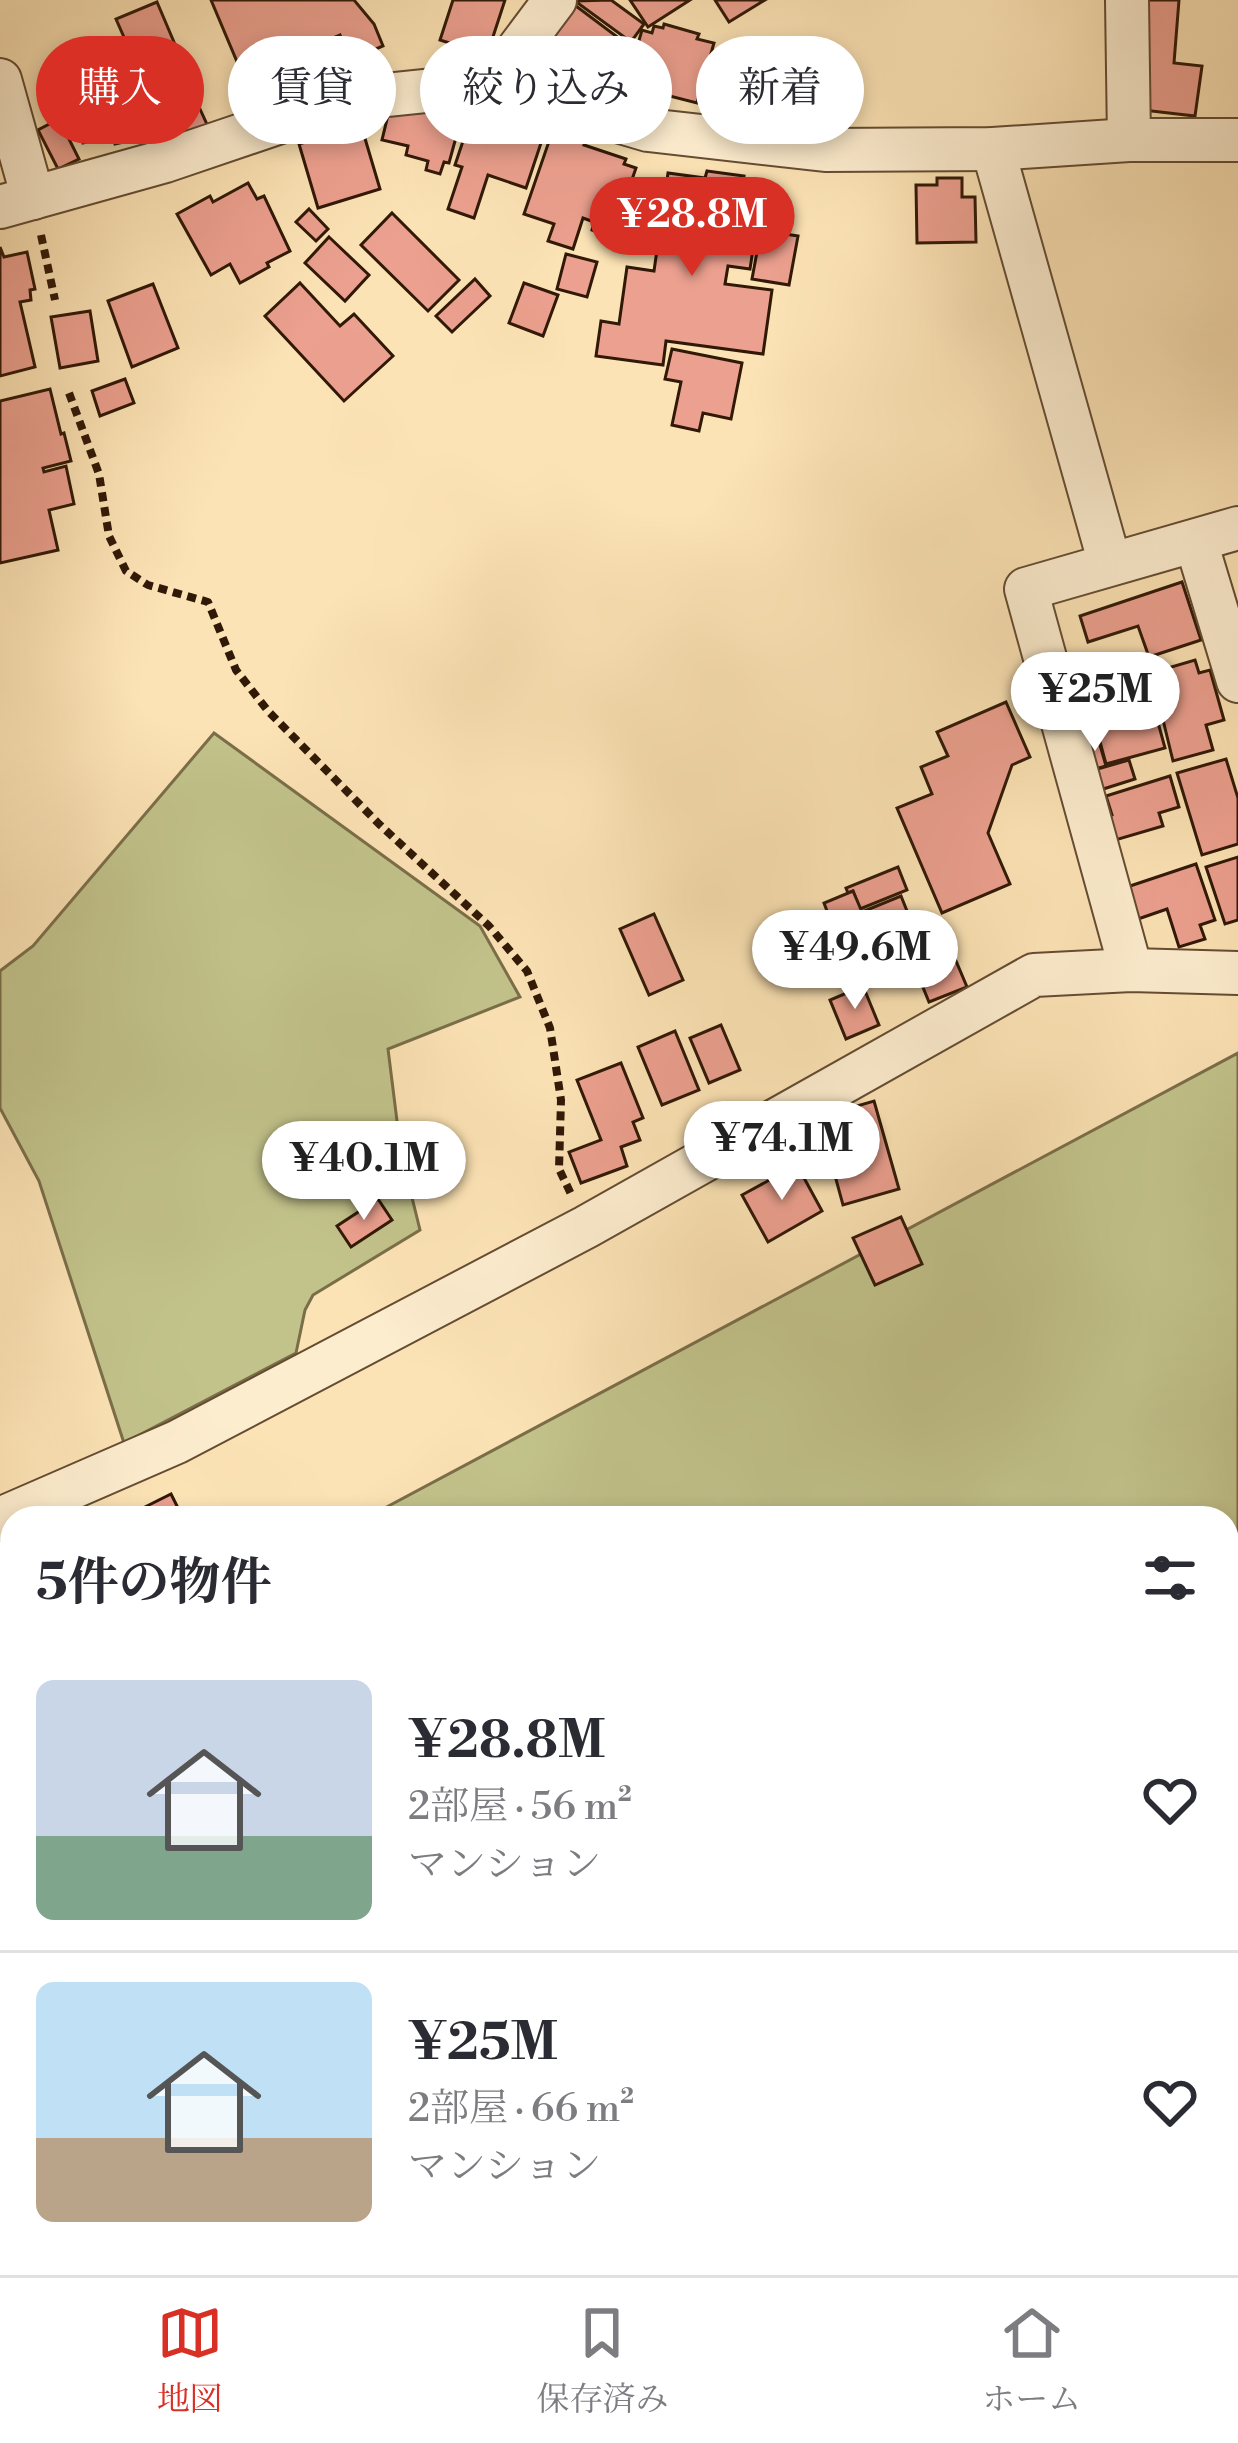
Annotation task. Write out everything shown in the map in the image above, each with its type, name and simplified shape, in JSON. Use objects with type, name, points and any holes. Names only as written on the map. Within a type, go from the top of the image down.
[{"type":"street","points":[[528,36],[555,0]]},
{"type":"street","points":[[1127,0],[1130,140]]},
{"type":"street","points":[[0,80],[16,203],[165,161],[348,99],[420,92]]},
{"type":"street","points":[[672,133],[825,150],[1238,140]]},
{"type":"street","points":[[993,149],[1110,564]]},
{"type":"street","points":[[1131,970],[1026,589],[1238,528]]},
{"type":"street","points":[[1196,542],[1238,681]]},
{"type":"street","points":[[21,1506],[177,1442],[586,1227],[1034,975],[1131,970],[1238,973]]},
{"type":"path","points":[[16,203],[55,300]]},
{"type":"path","points":[[69,393],[99,474],[109,536],[126,571],[148,585],[208,602],[236,670],[268,711],[489,926],[527,971],[551,1033],[561,1100],[559,1169],[586,1227]]},
{"type":"green space","points":[[214,733],[480,926],[520,997],[388,1049],[401,1153],[420,1230],[313,1295],[296,1353],[124,1443],[39,1181],[0,1108],[0,971],[33,946]]},
{"type":"green space","points":[[1238,1053],[1238,1506],[389,1506]]},
{"type":"building","points":[[211,0],[354,0],[379,36],[228,36],[228,40]]},
{"type":"building","points":[[453,0],[505,0],[493,36],[441,36]]},
{"type":"building","points":[[611,0],[644,24],[635,36],[623,36],[575,1]]},
{"type":"building","points":[[630,0],[690,0],[648,27]]},
{"type":"building","points":[[715,0],[765,0],[729,22]]},
{"type":"building","points":[[1131,0],[1179,0],[1174,63],[1202,66],[1195,116],[1134,109]]},
{"type":"building","points":[[157,2],[171,36],[123,36],[116,19]]},
{"type":"building","points":[[576,6],[616,36],[554,36]]},
{"type":"building","points":[[664,24],[699,34],[696,103],[672,97],[672,36],[640,36],[642,30],[652,33],[654,26],[663,28]]},
{"type":"building","points":[[396,107],[420,109],[420,144],[454,144],[440,174],[426,170],[428,161],[406,155],[408,146],[396,143]]},
{"type":"building","points":[[45,144],[72,144],[79,159],[58,169]]},
{"type":"building","points":[[299,144],[367,144],[380,189],[318,208]]},
{"type":"building","points":[[462,144],[541,144],[526,188],[488,175],[474,218],[448,209],[462,167],[455,165]]},
{"type":"building","points":[[548,144],[584,144],[626,159],[624,164],[636,168],[612,237],[592,230],[594,222],[583,218],[573,249],[548,241],[554,224],[524,214]]},
{"type":"building","points":[[707,171],[744,176],[737,221],[757,223],[750,269],[728,266],[725,284],[772,290],[763,354],[666,341],[663,365],[596,356],[601,321],[619,324],[627,267],[654,271],[668,173],[705,178]]},
{"type":"building","points":[[937,178],[962,178],[962,197],[975,197],[976,242],[917,243],[916,185],[937,185]]},
{"type":"building","points":[[248,183],[257,199],[264,196],[290,251],[240,283],[230,264],[211,275],[177,214]]},
{"type":"building","points":[[309,209],[328,229],[316,241],[296,222]]},
{"type":"building","points":[[392,213],[459,280],[428,311],[361,245]]},
{"type":"building","points":[[761,230],[798,236],[789,285],[752,279]]},
{"type":"building","points":[[329,237],[369,275],[345,301],[305,263]]},
{"type":"building","points":[[0,247],[4,257],[27,252],[35,289],[30,290],[31,300],[20,302],[35,367],[0,376]]},
{"type":"building","points":[[566,254],[597,262],[587,297],[557,289]]},
{"type":"building","points":[[475,279],[490,296],[452,332],[436,316]]},
{"type":"building","points":[[300,283],[340,326],[354,314],[393,356],[344,401],[265,316]]},
{"type":"building","points":[[524,283],[558,295],[543,336],[509,323]]},
{"type":"building","points":[[153,284],[178,348],[132,367],[108,301]]},
{"type":"building","points":[[90,311],[98,361],[60,368],[51,317]]},
{"type":"building","points":[[672,349],[742,363],[731,419],[703,413],[699,431],[672,425],[681,382],[665,379]]},
{"type":"building","points":[[125,379],[134,403],[100,416],[92,391]]},
{"type":"building","points":[[50,389],[71,461],[43,468],[44,472],[66,466],[74,504],[49,510],[58,550],[0,563],[0,401]]},
{"type":"building","points":[[1182,582],[1201,640],[1149,657],[1138,626],[1088,642],[1080,616]]},
{"type":"building","points":[[1195,660],[1199,673],[1210,670],[1224,720],[1206,725],[1213,750],[1173,761],[1155,687],[1165,684],[1161,670]]},
{"type":"building","points":[[1147,682],[1165,748],[1106,764],[1088,698]]},
{"type":"building","points":[[1006,702],[1030,757],[1012,765],[988,833],[1010,884],[942,913],[897,808],[932,794],[921,767],[948,756],[937,732]]},
{"type":"building","points":[[1098,738],[1106,766],[1092,770],[1084,741]]},
{"type":"building","points":[[1226,759],[1238,798],[1238,844],[1202,855],[1177,773]]},
{"type":"building","points":[[1129,760],[1135,779],[1100,790],[1094,770]]},
{"type":"building","points":[[1170,776],[1179,807],[1159,813],[1163,826],[1112,841],[1105,818],[1112,815],[1106,796]]},
{"type":"building","points":[[1238,857],[1238,920],[1225,924],[1206,867]]},
{"type":"building","points":[[1196,864],[1215,920],[1200,925],[1205,939],[1179,947],[1167,909],[1138,919],[1127,887]]},
{"type":"building","points":[[898,867],[907,890],[860,909],[853,891],[848,893],[846,888]]},
{"type":"building","points":[[853,891],[862,912],[901,896],[915,931],[908,934],[911,942],[827,977],[810,934],[832,924],[824,903]]},
{"type":"building","points":[[654,914],[683,980],[649,995],[620,929]]},
{"type":"building","points":[[948,942],[967,987],[929,1002],[911,958]]},
{"type":"building","points":[[863,986],[879,1025],[846,1039],[830,1000]]},
{"type":"building","points":[[721,1025],[740,1070],[709,1083],[690,1038]]},
{"type":"building","points":[[675,1031],[699,1090],[662,1105],[638,1047]]},
{"type":"building","points":[[621,1063],[643,1118],[633,1122],[640,1140],[621,1147],[627,1166],[581,1183],[569,1152],[601,1140],[577,1080]]},
{"type":"building","points":[[874,1101],[899,1189],[843,1205],[819,1117]]},
{"type":"building","points":[[797,1165],[822,1211],[768,1242],[742,1195]]},
{"type":"building","points":[[378,1199],[392,1220],[351,1247],[337,1226]]},
{"type":"building","points":[[901,1217],[922,1264],[875,1285],[853,1238]]},
{"type":"building","points":[[171,1494],[177,1506],[147,1506]]}]
